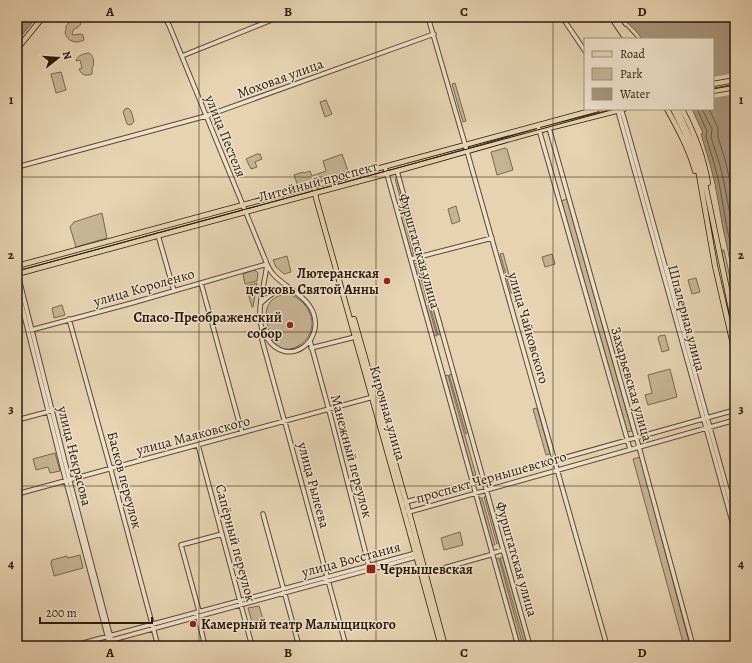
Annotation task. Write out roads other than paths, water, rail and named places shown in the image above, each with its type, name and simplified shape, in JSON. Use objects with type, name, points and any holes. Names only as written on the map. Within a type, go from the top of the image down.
[{"type":"main road","points":[[17,49],[43,17]]},
{"type":"main road","points":[[611,17],[625,38]]},
{"type":"main road","points":[[616,19],[629,38]]},
{"type":"main road","points":[[616,19],[633,38]]},
{"type":"main road","points":[[714,84],[735,80]]},
{"type":"main road","points":[[714,91],[735,87]]},
{"type":"main road","name":"Литейный проспект","points":[[17,266],[594,110]]},
{"type":"main road","name":"Литейный проспект","points":[[17,273],[387,174],[549,128],[621,110]]},
{"type":"main road","points":[[668,110],[690,155],[703,201]]},
{"type":"main road","points":[[674,110],[685,133],[695,159],[715,266],[735,353]]},
{"type":"main road","points":[[677,110],[691,138],[703,174],[735,328]]},
{"type":"main road","points":[[682,110],[700,149],[704,163],[710,209]]},
{"type":"main road","name":"Кирочная улица","points":[[314,186],[442,645]]},
{"type":"main road","name":"Кирочная улица","points":[[316,193],[355,337],[409,512],[417,555],[426,573],[442,645]]},
{"type":"street","name":"улица Пестеля","points":[[164,17],[182,56],[266,264]]},
{"type":"street","points":[[182,56],[279,17]]},
{"type":"street","name":"улица Чайковского","points":[[428,17],[468,151],[607,646]]},
{"type":"street","points":[[562,17],[584,50]]},
{"type":"street","name":"Моховая улица","points":[[17,167],[206,116],[434,34]]},
{"type":"street","name":"Шпалерная улица","points":[[621,110],[705,418],[735,518]]},
{"type":"street","name":"Захарьевская улица","points":[[538,126],[630,449]]},
{"type":"street","name":"Захарьевская улица","points":[[549,128],[639,447],[693,646]]},
{"type":"street","name":"Фурштатская улица","points":[[385,167],[474,483],[518,646]]},
{"type":"street","name":"Фурштатская улица","points":[[397,171],[530,646]]},
{"type":"street","points":[[158,236],[174,291]]},
{"type":"street","points":[[411,259],[492,238]]},
{"type":"street","points":[[574,253],[584,251]]},
{"type":"street","points":[[266,264],[273,274],[307,302],[314,316],[316,326],[310,341],[296,351],[285,352],[274,348],[262,329],[260,318],[266,264]]},
{"type":"street","name":"улица Короленко","points":[[30,330],[174,291],[266,264]]},
{"type":"street","name":"улица Некрасова","points":[[17,273],[50,411],[109,636],[110,646]]},
{"type":"street","points":[[201,283],[242,433]]},
{"type":"street","name":"улица Некрасова","points":[[17,287],[30,330]]},
{"type":"street","points":[[261,304],[278,290],[292,290]]},
{"type":"street","points":[[591,313],[600,310]]},
{"type":"street","name":"Басков переулок","points":[[69,319],[158,646]]},
{"type":"street","name":"улица Рылеева","points":[[262,329],[262,340],[346,646]]},
{"type":"street","points":[[311,348],[355,337]]},
{"type":"street","points":[[434,341],[444,338]]},
{"type":"street","name":"Манежный переулок","points":[[310,341],[370,570]]},
{"type":"street","points":[[608,372],[617,369]]},
{"type":"street","name":"улица Маяковского","points":[[17,494],[374,397]]},
{"type":"street","name":"проспект Чернышевского","points":[[735,410],[406,502],[403,508],[409,512],[486,489],[735,420]]},
{"type":"street","points":[[17,420],[50,411]]},
{"type":"street","name":"Шпалерная улица","points":[[708,427],[735,532]]},
{"type":"street","name":"Сапёрный переулок","points":[[198,445],[252,646]]},
{"type":"street","points":[[263,514],[299,646]]},
{"type":"street","points":[[205,646],[198,617],[199,611],[181,545],[222,534]]},
{"type":"street","points":[[426,573],[503,550]]},
{"type":"street","name":"улица Восстания","points":[[90,646],[285,593],[369,565],[417,555]]},
{"type":"street","name":"улица Восстания","points":[[72,646],[284,588],[370,570],[417,555]]},
{"type":"street","name":"улица Некрасова","points":[[110,641],[113,646]]},
{"type":"water","points":[[17,17],[37,17],[17,41]]},
{"type":"water","points":[[621,17],[735,17],[735,284],[715,184],[701,134],[703,133],[692,110],[714,110],[714,38],[641,38]]},
{"type":"tram line","points":[[714,89],[735,85]]},
{"type":"tram line","points":[[17,271],[611,110]]},
{"type":"place","name":"Лютеранская церковь Святой Анны","points":[[387,281]]},
{"type":"place","name":"Спасо-Преображенский собор","points":[[290,325]]},
{"type":"place","name":"Чернышевская","points":[[371,569]]},
{"type":"place","name":"Камерный театр Малыщицкого","points":[[193,624]]}]
